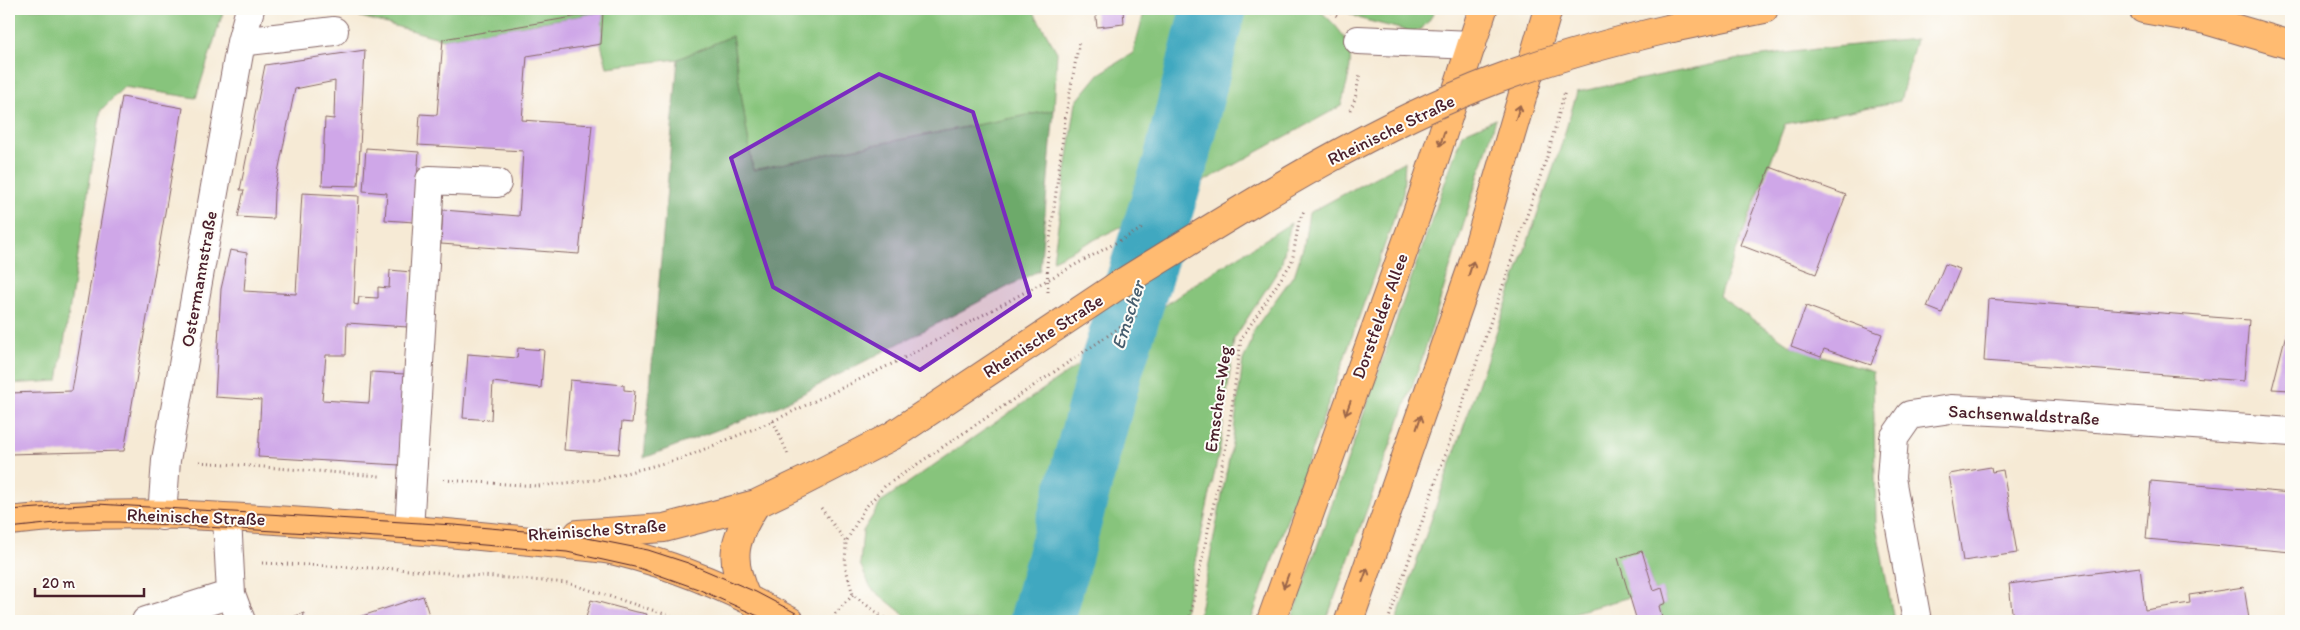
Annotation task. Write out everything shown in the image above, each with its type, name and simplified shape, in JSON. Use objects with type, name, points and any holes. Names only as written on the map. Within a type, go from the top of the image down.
[{"type":"main road","name":"Dorstfelder Allee","points":[[1271,621],[1418,213],[1483,9]]},
{"type":"main road","points":[[1349,621],[1390,508],[1472,267],[1548,9]]},
{"type":"main road","name":"Rheinische Straße","points":[[474,534],[572,534],[664,528],[756,504],[892,436],[1117,286],[1266,195],[1408,119],[1495,80],[1606,44],[1764,9]]},
{"type":"main road","points":[[2143,9],[2206,20],[2291,45]]},
{"type":"main road","points":[[746,597],[736,575],[735,547],[742,526],[756,504]]},
{"type":"main road","name":"Rheinische Straße","points":[[9,521],[49,516],[108,514],[227,518],[474,534],[614,551],[679,569],[746,597],[790,621]]},
{"type":"street","name":"Ostermannstraße","points":[[162,516],[166,460],[241,42],[250,9]]},
{"type":"street","points":[[241,42],[334,31]]},
{"type":"street","points":[[1358,40],[1472,45]]},
{"type":"street","points":[[409,530],[430,180],[497,183]]},
{"type":"street","name":"Sachsenwaldstraße","points":[[1917,621],[1891,478],[1894,438],[1910,415],[1951,409],[2291,432]]},
{"type":"street","points":[[227,518],[230,594],[241,621]]},
{"type":"street","points":[[146,621],[230,594]]},
{"type":"path","points":[[1328,9],[1350,26],[1358,40],[1362,54],[1355,99],[1347,117]]},
{"type":"path","points":[[1050,330],[1047,264],[1064,130],[1079,42]]},
{"type":"path","points":[[1561,89],[1570,86]]},
{"type":"path","name":"Emscher-Weg","points":[[1189,621],[1228,436],[1241,338],[1292,262],[1299,221],[1307,204]]},
{"type":"path","points":[[166,460],[538,486],[603,479],[683,458],[773,421],[900,360],[1132,234]]},
{"type":"path","points":[[888,621],[854,595],[845,565],[846,542],[864,509],[885,486],[1144,310]]},
{"type":"path","points":[[229,562],[397,569],[568,583],[682,621]]},
{"type":"path","points":[[828,621],[854,595]]},
{"type":"highlighted area","points":[[879,74],[973,112],[1030,296],[920,370],[773,287],[731,158]]},
{"type":"green space","points":[[9,9],[224,9],[196,98],[124,87],[101,110],[58,381],[9,384]]},
{"type":"green space","points":[[340,9],[1032,9],[1057,52],[1054,110],[842,151],[753,171],[732,36],[678,59],[607,67],[601,44],[603,12],[443,39],[350,14]]},
{"type":"green space","points":[[1145,9],[1198,9],[1153,211],[1053,260],[1076,102],[1099,74],[1133,53]]},
{"type":"green space","points":[[1219,9],[1318,9],[1341,32],[1347,42],[1350,52],[1349,75],[1341,106],[1181,194]]},
{"type":"green space","points":[[1341,9],[1436,9],[1424,26],[1412,32],[1361,19]]},
{"type":"green space","points":[[732,36],[753,170],[1054,110],[1040,270],[777,407],[644,458],[678,59]]},
{"type":"green space","points":[[1916,39],[1900,101],[1785,124],[1719,296],[1791,346],[1873,372],[1876,525],[1894,621],[1713,621],[1711,618],[1700,621],[1663,621],[1659,606],[1666,603],[1662,589],[1654,591],[1642,552],[1630,597],[1576,612],[1566,621],[1396,621],[1560,149],[1577,92],[1740,59]]},
{"type":"green space","points":[[1496,119],[1422,359],[1326,621],[1291,621],[1462,134]]},
{"type":"green space","points":[[1405,161],[1403,193],[1251,621],[1198,621],[1233,438],[1243,360],[1251,343],[1253,331],[1295,273],[1304,245],[1309,213]]},
{"type":"green space","points":[[1291,223],[1281,266],[1234,339],[1220,448],[1182,621],[1052,621],[1107,449],[1143,321],[1201,280]]},
{"type":"green space","points":[[1113,341],[1067,509],[1055,526],[1031,621],[912,621],[871,588],[860,564],[863,531],[882,501]]},
{"type":"building","points":[[1095,9],[1123,9],[1124,24],[1097,27]]},
{"type":"building","points":[[603,12],[601,44],[527,56],[522,120],[592,125],[579,254],[441,244],[443,210],[519,216],[523,151],[418,145],[420,114],[437,115],[443,39]]},
{"type":"building","points":[[365,50],[358,186],[322,185],[325,118],[334,119],[335,81],[295,89],[274,192],[273,219],[238,217],[244,190],[240,190],[265,65]]},
{"type":"building","points":[[122,97],[183,108],[124,451],[9,454],[9,393],[72,391]]},
{"type":"building","points":[[366,148],[419,152],[414,222],[385,220],[387,193],[363,191]]},
{"type":"building","points":[[1770,167],[1846,195],[1816,274],[1740,245]]},
{"type":"building","points":[[302,193],[359,196],[354,304],[358,305],[359,297],[378,298],[378,287],[389,288],[390,270],[411,272],[408,327],[347,323],[346,355],[326,355],[322,400],[369,403],[371,372],[405,374],[400,465],[258,457],[261,400],[215,397],[221,289],[230,250],[247,253],[244,291],[296,294]]},
{"type":"building","points":[[1945,264],[1960,269],[1942,313],[1927,307]]},
{"type":"building","points":[[1988,299],[2249,320],[2244,381],[1984,361]]},
{"type":"building","points":[[1806,306],[1882,334],[1871,365],[1824,349],[1821,357],[1791,346]]},
{"type":"building","points":[[2286,334],[2291,335],[2291,390],[2272,389]]},
{"type":"building","points":[[518,348],[544,350],[541,388],[493,382],[491,420],[463,418],[468,354],[517,358]]},
{"type":"building","points":[[570,380],[624,385],[624,390],[635,391],[632,423],[622,422],[619,454],[564,450]]},
{"type":"building","points":[[1991,467],[1992,472],[2003,470],[2017,553],[1963,561],[1949,474]]},
{"type":"building","points":[[2151,481],[2291,493],[2291,552],[2146,539]]},
{"type":"building","points":[[1642,551],[1654,591],[1662,588],[1666,603],[1659,606],[1663,621],[1637,621],[1618,558]]},
{"type":"building","points":[[2140,567],[2145,610],[2190,603],[2189,595],[2244,587],[2249,619],[2235,621],[2013,621],[2009,584]]},
{"type":"building","points":[[423,596],[431,621],[347,621]]},
{"type":"building","points":[[591,600],[647,614],[644,621],[585,621]]},
{"type":"building","points":[[304,613],[303,621],[281,621]]},
{"type":"waterway","name":"Emscher","points":[[1042,621],[1110,371],[1175,164],[1213,9]]},
{"type":"tram line","points":[[9,510],[97,504],[454,525],[572,535],[648,550],[688,563],[756,592],[811,621]]},
{"type":"tram line","points":[[9,528],[65,522],[119,522],[412,539],[567,552],[639,568],[698,589],[769,621]]}]
